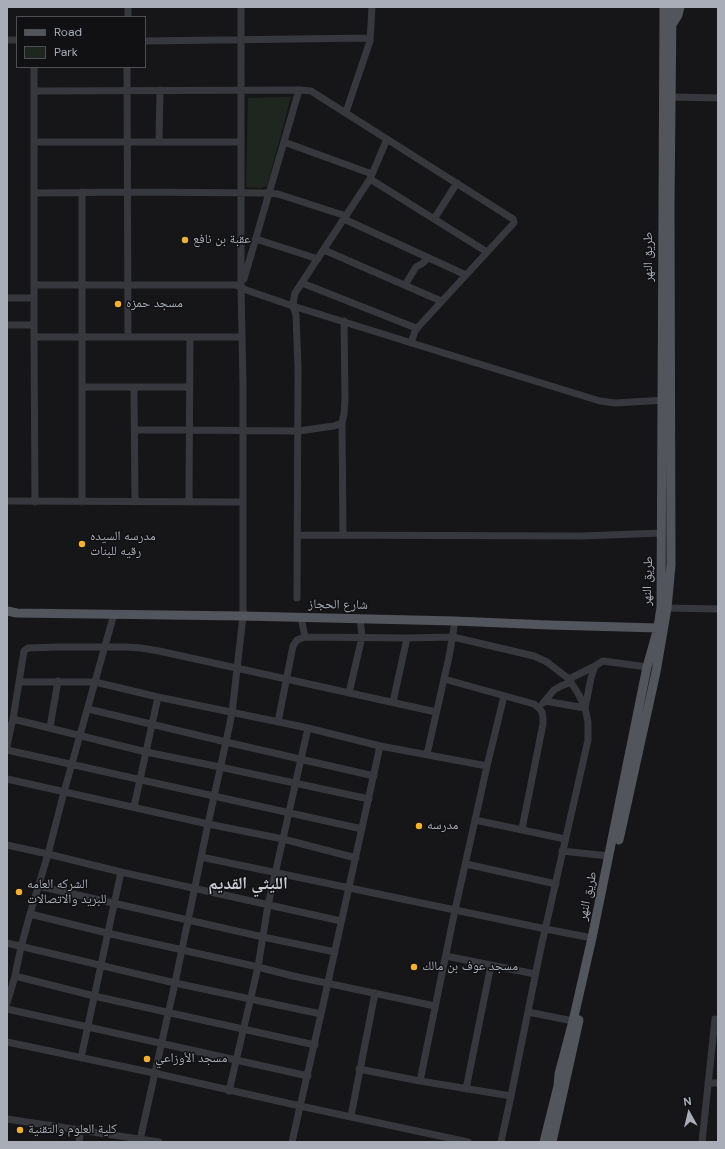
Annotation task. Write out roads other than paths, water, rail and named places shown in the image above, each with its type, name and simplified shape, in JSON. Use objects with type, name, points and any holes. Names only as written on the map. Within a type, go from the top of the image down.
[{"type":"main road","name":"طريق النهر","points":[[544,1142],[558,1086],[564,1070],[656,672],[667,608],[671,566],[666,400],[664,7]]},
{"type":"main road","name":"طريق النهر","points":[[552,1142],[573,1021],[592,938],[648,668],[658,628],[661,607],[672,98],[672,7]]},
{"type":"main road","points":[[672,24],[678,15],[680,7]]},
{"type":"main road","name":"شارع الحجاز","points":[[7,611],[17,613],[360,618],[658,628]]},
{"type":"main road","name":"شارع الحجاز","points":[[7,617],[17,613]]},
{"type":"street","points":[[140,1140],[175,983],[232,712],[243,616],[241,7]]},
{"type":"street","points":[[346,112],[370,38],[372,7]]},
{"type":"street","points":[[146,41],[370,38]]},
{"type":"street","points":[[34,68],[35,502]]},
{"type":"street","points":[[128,68],[128,337]]},
{"type":"street","points":[[159,142],[160,90]]},
{"type":"street","points":[[241,287],[299,90]]},
{"type":"street","points":[[34,91],[313,91],[514,220],[513,224],[416,328],[411,343]]},
{"type":"street","points":[[672,98],[718,98]]},
{"type":"street","points":[[297,598],[298,367],[294,298],[302,283],[371,176],[387,139]]},
{"type":"street","points":[[34,142],[241,142]]},
{"type":"street","points":[[284,142],[371,176],[434,219],[487,252]]},
{"type":"street","points":[[434,219],[457,183]]},
{"type":"street","points":[[82,192],[82,502]]},
{"type":"street","points":[[34,193],[128,192],[278,194],[345,218],[418,254],[466,275]]},
{"type":"street","points":[[256,239],[318,260]]},
{"type":"street","points":[[324,250],[441,301]]},
{"type":"street","points":[[416,267],[418,254]]},
{"type":"street","points":[[405,285],[416,267],[428,258]]},
{"type":"street","points":[[302,283],[416,328]]},
{"type":"street","points":[[34,285],[236,285],[246,290],[294,306],[600,401],[615,403],[666,400]]},
{"type":"street","points":[[7,298],[34,298]]},
{"type":"street","points":[[343,535],[342,423],[344,414],[344,321]]},
{"type":"street","points":[[7,325],[34,325]]},
{"type":"street","points":[[34,337],[242,337]]},
{"type":"street","points":[[189,502],[190,337]]},
{"type":"street","points":[[83,387],[189,388]]},
{"type":"street","points":[[134,388],[135,502]]},
{"type":"street","points":[[135,430],[298,431],[334,426],[342,423]]},
{"type":"street","points":[[7,501],[242,502]]},
{"type":"street","points":[[298,535],[582,536],[662,533]]},
{"type":"street","points":[[667,608],[718,609]]},
{"type":"street","points":[[7,1003],[30,914],[114,614]]},
{"type":"street","points":[[301,617],[305,637]]},
{"type":"street","points":[[349,692],[362,638],[360,618]]},
{"type":"street","points":[[427,754],[444,680],[455,621]]},
{"type":"street","points":[[278,722],[294,643],[305,637],[407,638],[453,636],[534,656],[547,662],[570,681],[585,708],[588,722],[588,740],[535,974],[511,1096],[500,1142]]},
{"type":"street","points":[[393,702],[407,638]]},
{"type":"street","points":[[7,746],[9,727],[13,719],[20,682],[24,651],[28,648],[141,648],[436,712]]},
{"type":"street","points":[[539,708],[554,690],[600,662],[606,661],[648,668]]},
{"type":"street","points":[[585,708],[595,666]]},
{"type":"street","points":[[444,680],[534,704],[542,712],[543,724],[522,829]]},
{"type":"street","points":[[50,728],[58,681]]},
{"type":"street","points":[[20,682],[95,682],[158,697],[308,728],[380,746],[487,766]]},
{"type":"street","points":[[420,1081],[455,910],[504,696]]},
{"type":"street","points":[[134,807],[158,697]]},
{"type":"street","points":[[544,701],[585,708]]},
{"type":"street","points":[[88,709],[374,776]]},
{"type":"street","points":[[13,719],[146,752],[369,798]]},
{"type":"street","points":[[229,1090],[258,966],[268,905],[308,728]]},
{"type":"street","points":[[292,1142],[329,983],[341,921],[380,746]]},
{"type":"street","points":[[7,750],[362,829]]},
{"type":"street","points":[[7,780],[284,839],[356,858]]},
{"type":"street","points":[[475,820],[565,839]]},
{"type":"street","points":[[7,845],[120,872],[341,921]]},
{"type":"street","points":[[562,851],[609,856]]},
{"type":"street","points":[[201,856],[592,938]]},
{"type":"street","points":[[466,864],[556,884]]},
{"type":"street","points":[[81,1058],[120,872]]},
{"type":"street","points":[[38,886],[335,952]]},
{"type":"street","points":[[30,914],[107,934],[435,1006]]},
{"type":"street","points":[[7,943],[175,983],[321,1014]]},
{"type":"street","points":[[446,956],[535,974]]},
{"type":"street","points":[[466,1089],[491,965]]},
{"type":"street","points":[[15,976],[94,996],[315,1045]]},
{"type":"street","points":[[351,1116],[375,993]]},
{"type":"street","points":[[7,1009],[308,1076]]},
{"type":"street","points":[[528,1012],[573,1021]]},
{"type":"street","points":[[702,1142],[715,1019]]},
{"type":"street","points":[[7,1042],[468,1142]]},
{"type":"street","points":[[359,1069],[511,1096]]},
{"type":"street","points":[[708,1083],[718,1083]]},
{"type":"street","points":[[7,1119],[159,1142]]},
{"type":"street","points":[[79,1142],[81,1130]]},
{"type":"place","name":"عقبة بن نافع","points":[[185,240]]},
{"type":"place","name":"مسجد حمزه","points":[[118,304]]},
{"type":"place","name":"مدرسه السيده رقيه للبنات","points":[[82,544]]},
{"type":"place","name":"مدرسه","points":[[419,826]]},
{"type":"place","name":"الشركه العامه للبريد والاتصالات","points":[[19,892]]},
{"type":"place","name":"مسجد عوف بن مالك","points":[[414,967]]},
{"type":"place","name":"مسجد الأوزاعي","points":[[147,1059]]},
{"type":"place","name":"كلية العلوم والتقنية","points":[[20,1130]]},
{"type":"district","name":"الليثي القديم","points":[[248,885]]}]
